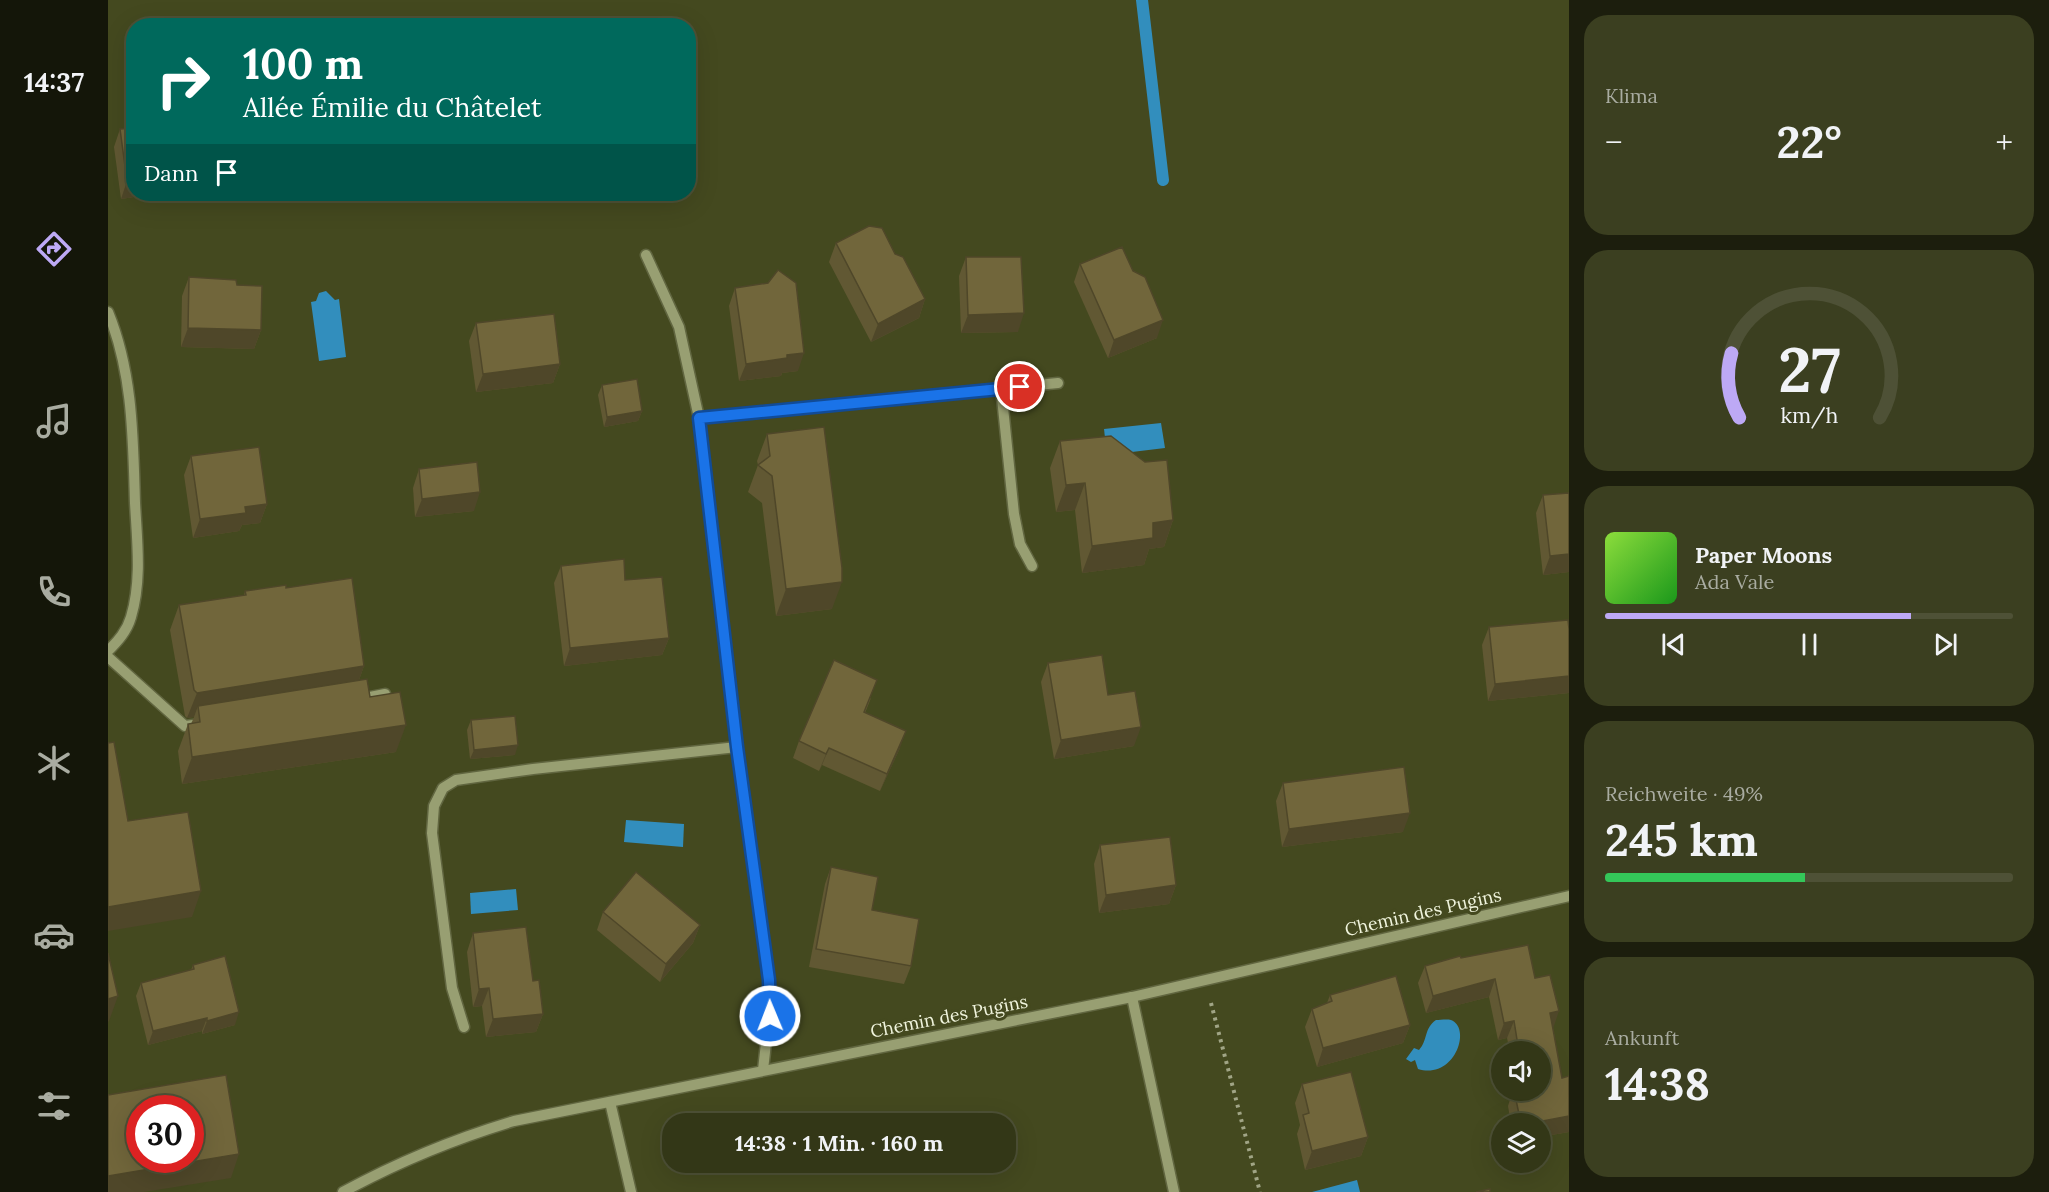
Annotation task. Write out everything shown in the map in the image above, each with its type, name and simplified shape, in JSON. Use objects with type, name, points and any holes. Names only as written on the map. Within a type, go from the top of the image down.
[{"type":"street","points":[[646,255],[680,327],[699,418],[737,747],[769,980],[770,1016],[763,1070]]},
{"type":"street","points":[[108,312],[128,379],[132,415],[138,567],[136,598],[131,620],[125,632],[108,651]]},
{"type":"street","points":[[699,418],[1059,383]]},
{"type":"street","points":[[1001,388],[1014,514],[1020,544],[1032,566]]},
{"type":"street","points":[[108,657],[185,726],[209,722]]},
{"type":"street","points":[[350,700],[385,694]]},
{"type":"street","points":[[464,1027],[452,988],[432,833],[434,807],[443,788],[456,780],[533,769],[737,747]]},
{"type":"street","name":"Chemin des Pugins","points":[[343,1192],[423,1152],[514,1121],[1132,997],[1569,896]]},
{"type":"street","points":[[1132,997],[1174,1192]]},
{"type":"street","points":[[610,1102],[631,1192]]},
{"type":"path","points":[[1206,979],[1215,1023],[1260,1192]]},
{"type":"water","points":[[326,291],[335,300],[339,299],[346,357],[319,361],[311,302],[316,301],[319,293]]},
{"type":"water","points":[[1161,423],[1165,448],[1107,455],[1104,429]]},
{"type":"water","points":[[626,820],[684,824],[683,847],[624,842]]},
{"type":"water","points":[[516,889],[518,910],[471,914],[470,893]]},
{"type":"water","points":[[1436,1020],[1451,1020],[1457,1025],[1460,1042],[1456,1052],[1442,1067],[1431,1070],[1418,1069],[1415,1060],[1411,1062],[1406,1059],[1414,1048],[1419,1050],[1432,1023]]},
{"type":"water","points":[[1357,1180],[1360,1192],[1312,1192]]},
{"type":"building","points":[[120,129],[126,129],[126,174]]},
{"type":"building","points":[[869,226],[882,228],[895,254],[903,257],[925,299],[878,324],[836,243]]},
{"type":"building","points":[[1122,247],[1133,271],[1145,277],[1163,320],[1114,340],[1080,264]]},
{"type":"building","points":[[966,257],[1021,257],[1024,313],[968,315]]},
{"type":"building","points":[[778,270],[796,283],[804,353],[746,364],[735,288],[768,283]]},
{"type":"building","points":[[189,277],[236,280],[237,285],[262,286],[261,330],[188,328]]},
{"type":"building","points":[[554,314],[560,364],[483,374],[476,323]]},
{"type":"building","points":[[637,379],[642,411],[607,417],[602,385]]},
{"type":"building","points":[[824,427],[842,582],[786,589],[772,476],[758,465],[770,456],[767,434]]},
{"type":"building","points":[[1111,436],[1145,462],[1167,460],[1173,520],[1153,523],[1153,538],[1092,546],[1085,483],[1066,485],[1060,441]]},
{"type":"building","points":[[259,447],[267,504],[245,507],[246,513],[200,519],[191,456]]},
{"type":"building","points":[[477,462],[480,492],[422,499],[419,469]]},
{"type":"building","points":[[1569,493],[1569,554],[1550,556],[1543,495]]},
{"type":"building","points":[[624,559],[625,580],[662,577],[669,638],[570,648],[561,566]]},
{"type":"building","points":[[352,578],[364,666],[197,693],[194,690],[179,605],[246,595],[245,591],[286,585],[286,588]]},
{"type":"building","points":[[1568,620],[1569,676],[1495,684],[1489,627]]},
{"type":"building","points":[[1102,655],[1108,695],[1135,691],[1141,727],[1061,740],[1048,663]]},
{"type":"building","points":[[834,660],[877,680],[864,712],[906,731],[887,774],[829,748],[826,754],[799,741]]},
{"type":"building","points":[[367,679],[370,697],[400,692],[406,725],[192,757],[188,724],[200,722],[198,706]]},
{"type":"building","points":[[515,716],[518,745],[474,750],[471,720]]},
{"type":"building","points":[[114,742],[128,821],[188,812],[201,891],[108,907],[108,743]]},
{"type":"building","points":[[1404,767],[1410,813],[1289,829],[1283,783]]},
{"type":"building","points":[[1170,837],[1176,885],[1106,895],[1100,845]]},
{"type":"building","points":[[831,867],[878,877],[872,910],[919,919],[911,966],[816,949]]},
{"type":"building","points":[[636,872],[700,925],[666,964],[603,912]]},
{"type":"building","points":[[526,927],[533,981],[539,980],[543,1014],[493,1019],[489,988],[479,989],[473,933]]},
{"type":"building","points":[[1528,945],[1535,978],[1550,975],[1559,1011],[1550,1013],[1562,1078],[1569,1076],[1569,1116],[1551,1119],[1551,1113],[1519,1113],[1516,1101],[1551,1101],[1551,1041],[1517,1041],[1514,1021],[1504,1023],[1495,979],[1433,996],[1425,966],[1460,956],[1461,958]]},
{"type":"building","points":[[108,953],[118,996],[108,999]]},
{"type":"building","points":[[225,956],[239,1012],[207,1021],[207,1018],[153,1031],[141,983],[194,969],[193,965]]},
{"type":"building","points":[[1396,976],[1410,1025],[1323,1048],[1312,1009],[1332,1001],[1330,995]]},
{"type":"building","points":[[1351,1072],[1368,1137],[1312,1151],[1303,1115],[1309,1113],[1302,1084]]},
{"type":"building","points":[[226,1075],[239,1154],[204,1160],[204,1095],[126,1095],[126,1173],[108,1176],[108,1095]]},
{"type":"waterway","points":[[1142,0],[1163,180]]},
{"type":"route","points":[[770,1016],[769,980],[737,747],[699,418],[1020,387]]}]
